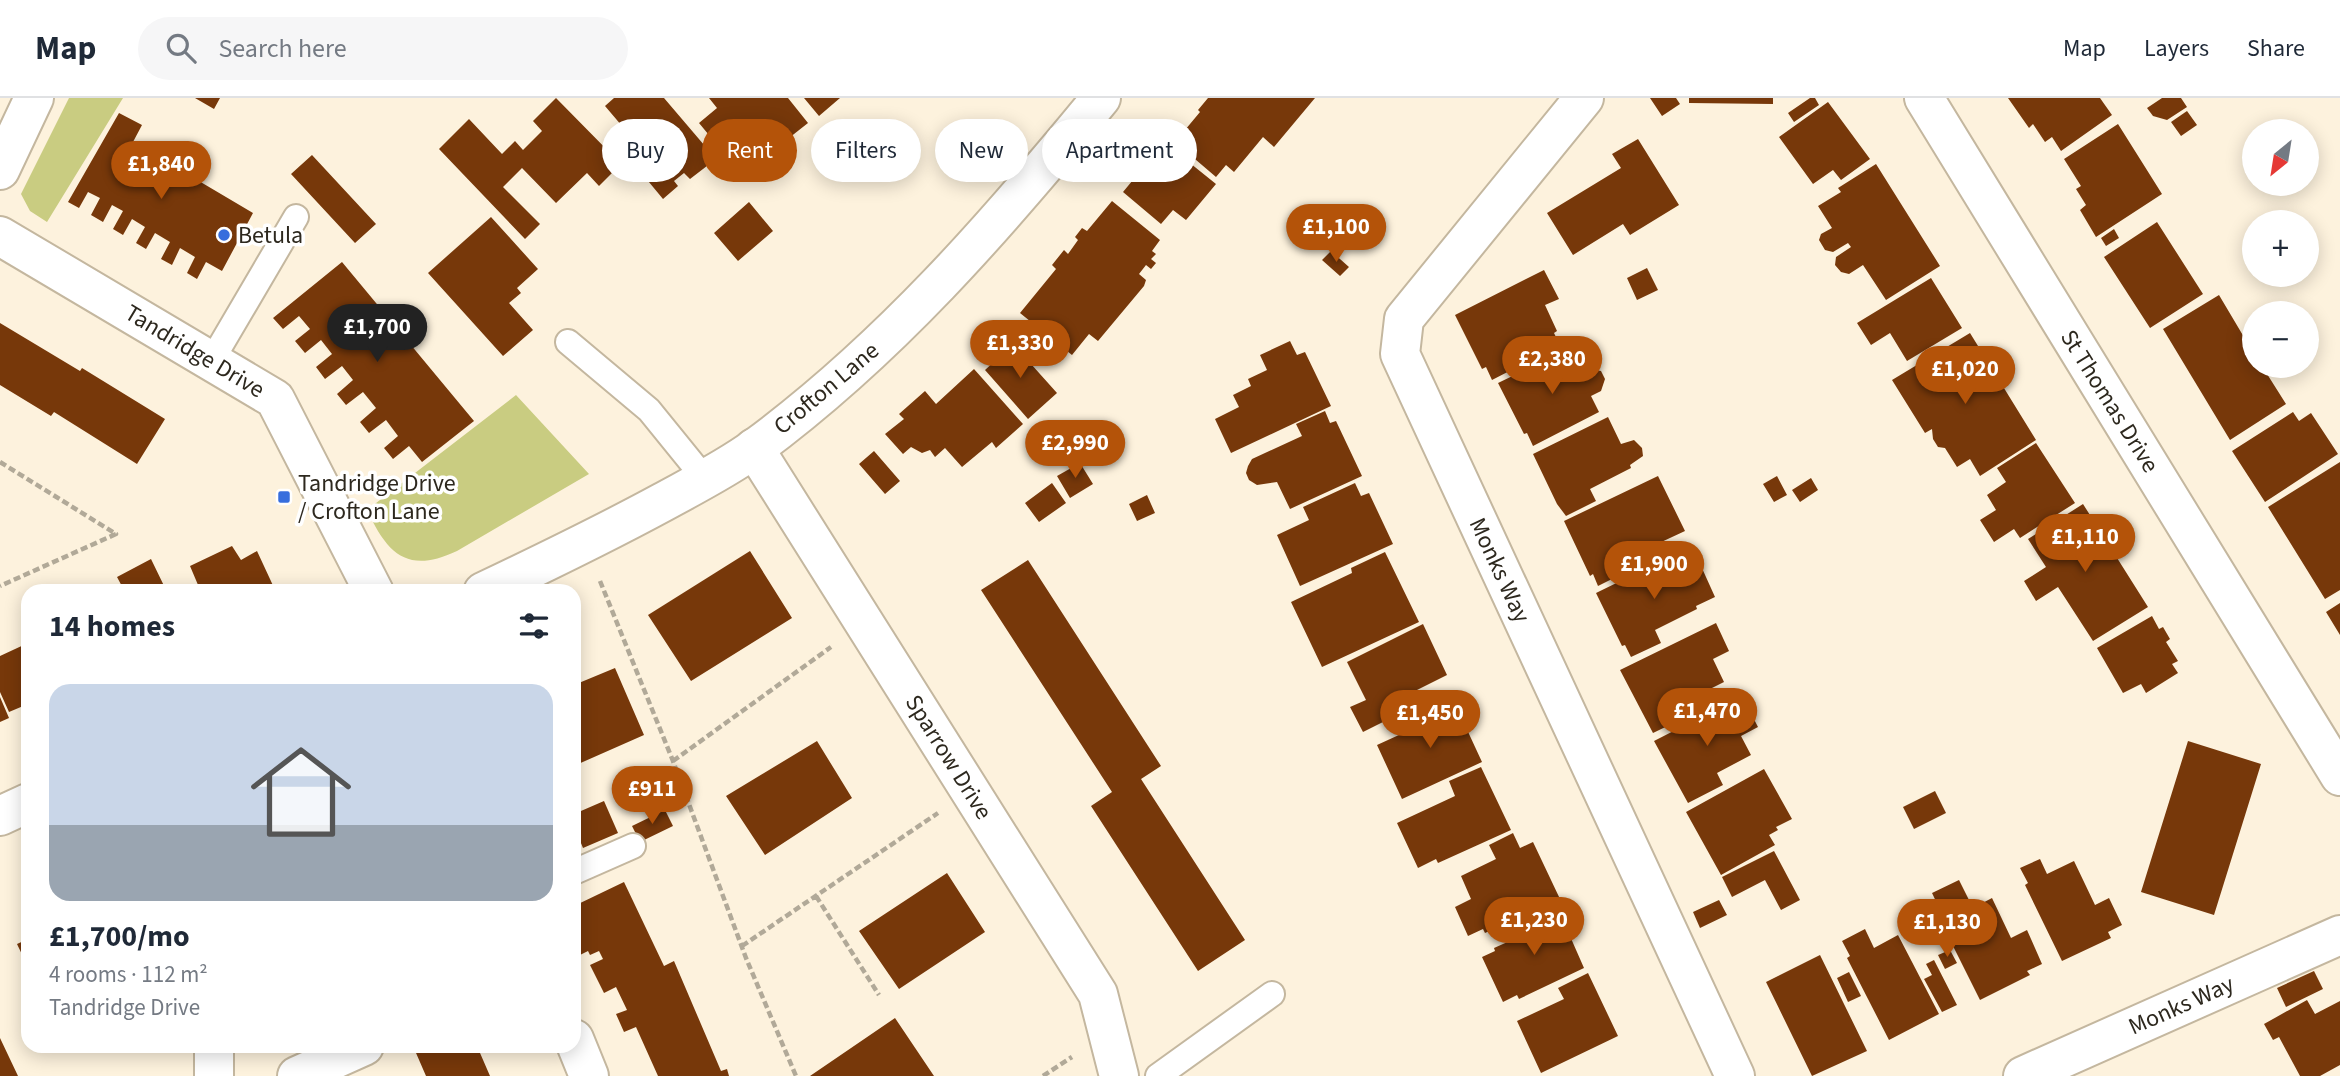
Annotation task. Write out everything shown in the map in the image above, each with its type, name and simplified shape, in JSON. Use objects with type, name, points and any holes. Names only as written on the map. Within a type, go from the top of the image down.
[{"type":"street","points":[[0,170],[34,98]]},
{"type":"street","name":"Crofton Lane","points":[[499,584],[586,544],[705,479],[754,448],[869,355],[943,281],[1035,178],[1101,98]]},
{"type":"street","name":"Monks Way","points":[[1584,98],[1404,319],[1401,354],[1735,1076]]},
{"type":"street","name":"St Thomas Drive","points":[[1924,98],[2340,776]]},
{"type":"street","name":"Tandridge Drive","points":[[0,236],[275,399],[370,584]]},
{"type":"street","name":"Sparrow Drive","points":[[754,448],[1098,994],[1119,1076]]},
{"type":"street","points":[[0,816],[21,806]]},
{"type":"street","name":"Monks Way","points":[[2023,1076],[2340,935]]},
{"type":"street","points":[[214,1053],[214,1076]]},
{"type":"street","points":[[297,1076],[348,1053]]},
{"type":"street","points":[[579,1053],[589,1076]]},
{"type":"lane","points":[[212,360],[296,218]]},
{"type":"lane","points":[[568,342],[649,410],[705,479]]},
{"type":"lane","points":[[581,869],[632,846]]},
{"type":"lane","points":[[1158,1076],[1272,995]]},
{"type":"path","points":[[0,462],[116,534],[0,586]]},
{"type":"path","points":[[586,544],[673,761],[742,946],[796,1076]]},
{"type":"path","points":[[673,761],[864,623]]},
{"type":"path","points":[[742,946],[970,791]]},
{"type":"path","points":[[816,895],[879,995]]},
{"type":"green space","points":[[69,98],[123,98],[47,222],[30,211],[21,194]]},
{"type":"green space","points":[[516,395],[589,474],[457,551],[440,558],[413,560],[392,549],[383,539],[367,510]]},
{"type":"building","points":[[195,98],[220,98],[214,109]]},
{"type":"building","points":[[556,98],[602,145],[603,182],[599,186],[587,173],[556,203],[522,168],[503,187],[540,224],[525,239],[439,149],[469,119],[502,154],[515,141],[523,150],[542,131],[533,121]]},
{"type":"building","points":[[614,98],[664,98],[682,119],[616,119],[605,106]]},
{"type":"building","points":[[709,98],[788,98],[808,123],[797,132],[797,119],[704,119],[717,108]]},
{"type":"building","points":[[804,98],[840,98],[819,116]]},
{"type":"building","points":[[1208,98],[1315,98],[1274,147],[1263,137],[1234,172],[1226,165],[1216,177],[1197,161],[1197,119],[1194,119],[1200,112],[1198,110]]},
{"type":"building","points":[[1650,98],[1676,98],[1680,104],[1662,116]]},
{"type":"building","points":[[1689,98],[1773,98],[1773,104],[1689,103]]},
{"type":"building","points":[[1810,98],[1815,98],[1819,105],[1794,122],[1788,113]]},
{"type":"building","points":[[2008,98],[2100,98],[2112,115],[2061,151],[2052,137],[2045,142],[2033,124],[2029,128]]},
{"type":"building","points":[[2162,98],[2181,98],[2187,107],[2167,120],[2153,116],[2147,108]]},
{"type":"building","points":[[1828,102],[1870,159],[1841,180],[1833,170],[1813,184],[1779,137]]},
{"type":"building","points":[[2187,111],[2197,125],[2181,136],[2171,122]]},
{"type":"building","points":[[119,113],[142,125],[133,142],[253,213],[222,271],[206,262],[197,279],[187,273],[195,257],[180,248],[172,265],[161,259],[170,242],[155,233],[146,249],[136,243],[145,227],[132,219],[123,235],[113,229],[123,211],[112,205],[103,222],[91,215],[100,198],[88,192],[79,208],[68,202]]},
{"type":"building","points":[[2118,124],[2162,194],[2096,237],[2080,210],[2086,205],[2076,189],[2081,186],[2064,159]]},
{"type":"building","points":[[688,126],[702,143],[702,170],[690,179]]},
{"type":"building","points":[[1638,139],[1679,205],[1630,235],[1623,224],[1573,255],[1547,213],[1621,168],[1612,154]]},
{"type":"building","points":[[312,155],[376,224],[355,243],[291,174]]},
{"type":"building","points":[[1876,164],[1940,266],[1886,300],[1863,265],[1849,274],[1841,272],[1835,265],[1836,257],[1851,247],[1848,243],[1833,252],[1825,250],[1819,240],[1821,234],[1832,228],[1818,206],[1841,192],[1838,188]]},
{"type":"building","points":[[1197,169],[1216,184],[1186,220],[1173,210],[1161,224],[1123,192],[1131,182],[1197,182]]},
{"type":"building","points":[[649,182],[675,182],[678,186],[663,199]]},
{"type":"building","points":[[1112,201],[1160,240],[1152,251],[1156,254],[1151,259],[1156,263],[1151,269],[1146,265],[1139,274],[1146,280],[1144,286],[1098,341],[1089,334],[1072,355],[1020,313],[1056,269],[1052,265],[1064,250],[1068,254],[1078,240],[1075,237],[1082,228],[1087,231]]},
{"type":"building","points":[[749,202],[773,231],[738,261],[714,233]]},
{"type":"building","points":[[491,217],[538,269],[517,288],[521,293],[509,303],[533,330],[503,356],[428,273]]},
{"type":"building","points":[[2157,222],[2203,294],[2150,328],[2104,257]]},
{"type":"building","points":[[2114,229],[2119,238],[2106,246],[2101,238]]},
{"type":"building","points":[[1331,251],[1349,267],[1340,276],[1322,260]]},
{"type":"building","points":[[342,262],[474,421],[422,462],[409,446],[393,459],[384,448],[398,436],[386,420],[369,433],[360,422],[376,408],[363,392],[346,405],[337,394],[353,380],[342,366],[325,379],[316,367],[332,354],[321,340],[305,353],[295,341],[310,329],[299,316],[283,329],[273,318]]},
{"type":"building","points":[[1647,268],[1658,290],[1637,300],[1627,278]]},
{"type":"building","points":[[1544,270],[1559,299],[1545,305],[1557,331],[1554,333],[1560,345],[1492,380],[1486,367],[1482,369],[1455,315]]},
{"type":"building","points":[[1931,278],[1962,328],[1907,361],[1890,333],[1871,345],[1857,323]]},
{"type":"building","points":[[2219,295],[2242,334],[2242,378],[2270,378],[2286,404],[2230,440],[2163,329]]},
{"type":"building","points":[[0,323],[80,371],[82,368],[165,419],[137,464],[54,412],[51,416],[0,385]]},
{"type":"building","points":[[1970,333],[2036,440],[1980,476],[1970,459],[1957,467],[1945,448],[1938,447],[1933,439],[1932,429],[1925,433],[1892,380]]},
{"type":"building","points":[[1290,341],[1297,355],[1305,352],[1331,406],[1231,453],[1215,419],[1239,407],[1233,395],[1251,386],[1248,379],[1267,370],[1260,355]]},
{"type":"building","points":[[1004,343],[1009,349],[1013,344],[1057,393],[1028,419],[985,370],[997,359],[992,354]]},
{"type":"building","points":[[1568,349],[1581,374],[1591,369],[1601,371],[1605,379],[1601,391],[1591,396],[1599,412],[1533,446],[1498,383]]},
{"type":"building","points":[[974,369],[1023,424],[996,448],[992,442],[962,467],[945,448],[935,457],[930,450],[922,453],[911,447],[903,454],[885,434],[904,419],[899,414],[925,391],[936,404]]},
{"type":"building","points":[[1325,411],[1330,423],[1336,421],[1362,476],[1290,509],[1277,482],[1257,485],[1249,480],[1246,473],[1248,466],[1252,459],[1302,436],[1296,424]]},
{"type":"building","points":[[2293,412],[2299,421],[2311,413],[2338,454],[2265,502],[2232,451]]},
{"type":"building","points":[[1608,417],[1621,444],[1634,440],[1642,448],[1643,456],[1630,465],[1631,468],[1590,489],[1596,501],[1566,516],[1557,504],[1533,454]]},
{"type":"building","points":[[2036,443],[2075,503],[2020,538],[2014,529],[1994,542],[1980,520],[1996,510],[1987,495],[2006,482],[1997,468]]},
{"type":"building","points":[[874,451],[900,481],[885,494],[859,464]]},
{"type":"building","points":[[2340,462],[2340,590],[2325,599],[2268,507]]},
{"type":"building","points":[[1080,463],[1093,484],[1070,498],[1057,476]]},
{"type":"building","points":[[1658,476],[1685,531],[1627,558],[1632,569],[1598,586],[1593,574],[1590,576],[1564,521]]},
{"type":"building","points":[[1777,476],[1787,495],[1774,502],[1763,484]]},
{"type":"building","points":[[1811,478],[1818,490],[1800,502],[1792,490]]},
{"type":"building","points":[[1052,483],[1066,503],[1039,522],[1025,503]]},
{"type":"building","points":[[1355,483],[1361,496],[1369,493],[1393,544],[1300,586],[1277,535],[1309,520],[1303,507]]},
{"type":"building","points":[[1147,495],[1155,513],[1137,521],[1129,504]]},
{"type":"building","points":[[2083,504],[2148,607],[2093,641],[2058,587],[2036,601],[2024,581],[2046,567],[2028,539]]},
{"type":"building","points":[[232,546],[241,560],[257,551],[272,584],[198,584],[190,566]]},
{"type":"building","points":[[1686,549],[1694,565],[1683,570],[1685,573],[1701,566],[1715,597],[1655,630],[1661,643],[1631,657],[1625,645],[1622,646],[1596,593]]},
{"type":"building","points":[[750,551],[792,618],[691,681],[648,615]]},
{"type":"building","points":[[1385,552],[1419,622],[1322,667],[1291,602],[1352,573],[1351,568]]},
{"type":"building","points":[[151,559],[163,584],[121,584],[117,577]]},
{"type":"building","points":[[1028,560],[1161,766],[1141,779],[1245,940],[1198,971],[1091,806],[1112,792],[981,590]]},
{"type":"building","points":[[2340,603],[2340,635],[2326,612]]},
{"type":"building","points":[[2152,616],[2159,629],[2163,627],[2170,639],[2166,642],[2178,661],[2172,664],[2178,673],[2146,693],[2141,684],[2123,693],[2097,648]]},
{"type":"building","points":[[1716,623],[1729,651],[1713,659],[1724,682],[1678,705],[1684,718],[1653,733],[1620,670]]},
{"type":"building","points":[[1423,624],[1447,675],[1397,700],[1403,712],[1363,732],[1350,707],[1366,700],[1347,662]]},
{"type":"building","points":[[21,646],[21,707],[9,712],[0,692],[0,656]]},
{"type":"building","points":[[615,668],[644,735],[581,763],[581,682]]},
{"type":"building","points":[[1447,696],[1454,709],[1457,708],[1482,762],[1402,799],[1377,745],[1423,724],[1417,710]]},
{"type":"building","points":[[1742,696],[1758,727],[1741,736],[1751,755],[1717,773],[1723,785],[1688,803],[1654,741]]},
{"type":"building","points":[[0,697],[9,718],[0,722]]},
{"type":"building","points":[[817,741],[852,798],[765,855],[726,796]]},
{"type":"building","points":[[2188,741],[2261,764],[2214,915],[2141,892]]},
{"type":"building","points":[[1481,767],[1511,830],[1438,863],[1436,859],[1418,868],[1397,823],[1455,796],[1449,781]]},
{"type":"building","points":[[1764,769],[1792,819],[1776,827],[1778,830],[1769,835],[1775,845],[1721,875],[1686,812]]},
{"type":"building","points":[[1935,791],[1946,813],[1914,829],[1903,807]]},
{"type":"building","points":[[604,801],[618,833],[583,848],[581,811]]},
{"type":"building","points":[[665,810],[673,826],[640,842],[632,826]]},
{"type":"building","points":[[1513,833],[1520,848],[1533,842],[1560,899],[1485,933],[1483,929],[1468,936],[1455,907],[1471,899],[1461,876],[1496,859],[1489,845]]},
{"type":"building","points":[[1774,851],[1800,900],[1781,910],[1765,880],[1732,897],[1722,877]]},
{"type":"building","points":[[2040,859],[2047,874],[2074,861],[2095,905],[2109,898],[2122,925],[2108,932],[2111,938],[2062,961],[2025,885],[2028,883],[2020,868]]},
{"type":"building","points":[[947,873],[985,932],[899,989],[859,931]]},
{"type":"building","points":[[1959,880],[1973,908],[1992,898],[2011,938],[2027,930],[2042,964],[2027,971],[2030,975],[1980,1000],[1940,920],[1944,918],[1932,893]]},
{"type":"building","points":[[624,882],[664,966],[674,961],[721,1071],[727,1069],[729,1076],[658,1076],[636,1027],[624,1032],[616,1014],[627,1010],[616,987],[604,993],[590,965],[603,959],[599,951],[590,955],[588,951],[581,954],[581,903]]},
{"type":"building","points":[[1719,900],[1727,915],[1700,928],[1693,912]]},
{"type":"building","points":[[1555,902],[1584,968],[1519,999],[1517,995],[1503,1002],[1482,957],[1495,951],[1494,948],[1532,931],[1525,917]]},
{"type":"building","points":[[1865,929],[1874,948],[1898,935],[1939,1014],[1889,1040],[1847,958],[1850,956],[1842,941]]},
{"type":"building","points":[[1950,950],[1957,963],[1945,969],[1938,955]]},
{"type":"building","points":[[1820,955],[1867,1051],[1812,1076],[1766,982]]},
{"type":"building","points":[[1934,960],[1957,1005],[1942,1012],[1924,979],[1932,975],[1926,964]]},
{"type":"building","points":[[2314,971],[2323,989],[2286,1007],[2277,988]]},
{"type":"building","points":[[1849,972],[1861,996],[1848,1002],[1837,978]]},
{"type":"building","points":[[1588,973],[1618,1036],[1541,1073],[1517,1021],[1564,999],[1558,988]]},
{"type":"building","points":[[2307,1000],[2315,1014],[2340,1001],[2340,1065],[2320,1076],[2300,1076],[2279,1037],[2273,1040],[2264,1024]]},
{"type":"building","points":[[895,1018],[934,1076],[810,1076]]},
{"type":"building","points":[[0,1038],[18,1076],[0,1076]]},
{"type":"building","points":[[416,1053],[480,1053],[490,1076],[426,1076]]},
{"type":"place","name":"Betula","points":[[224,235]]},
{"type":"place","name":"Tandridge Drive / Crofton Lane","points":[[284,497]]}]
